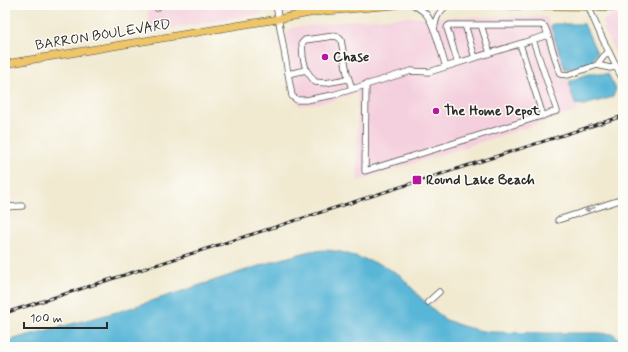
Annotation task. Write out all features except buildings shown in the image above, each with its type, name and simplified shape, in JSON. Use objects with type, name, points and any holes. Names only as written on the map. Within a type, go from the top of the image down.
[{"type":"main road","name":"BARRON BOULEVARD","points":[[5,64],[315,12],[382,5],[396,5]]},
{"type":"main road","points":[[493,5],[623,7]]},
{"type":"street","points":[[276,5],[292,96],[297,100],[306,100],[333,95],[412,71],[429,72],[548,35]]},
{"type":"street","points":[[414,5],[424,12],[428,18],[446,67]]},
{"type":"street","points":[[434,31],[436,19],[447,5]]},
{"type":"street","points":[[589,6],[600,36],[622,78]]},
{"type":"street","points":[[458,63],[447,28],[450,25],[542,25],[545,27],[548,35],[560,74],[568,75],[597,65],[610,68],[616,67]]},
{"type":"street","points":[[466,25],[475,58]]},
{"type":"street","points":[[482,25],[490,53]]},
{"type":"street","points":[[348,79],[325,83],[315,82],[306,70],[302,43],[304,40],[334,36],[341,40],[348,79],[352,89]]},
{"type":"street","points":[[366,84],[365,171],[557,112],[533,40]]},
{"type":"street","points":[[520,44],[543,116]]},
{"type":"street","points":[[597,65],[609,52]]},
{"type":"street","points":[[288,74],[306,70]]},
{"type":"street","points":[[558,220],[623,199]]},
{"type":"street","points":[[5,206],[22,206]]},
{"type":"street","points":[[428,302],[439,292]]},
{"type":"shaded area","points":[[148,5],[266,5],[266,9],[260,14],[148,32]]},
{"type":"shaded area","points":[[614,15],[623,15],[623,69],[603,26],[603,21],[605,19]]},
{"type":"shaded area","points":[[406,17],[547,17],[578,111],[358,181],[357,92],[331,101],[299,106],[286,36],[290,28],[356,20]]},
{"type":"water","points":[[552,24],[584,24],[597,53],[591,63],[565,69],[551,28]]},
{"type":"water","points":[[588,74],[608,74],[616,89],[613,97],[584,105],[575,104],[570,88],[570,81]]},
{"type":"water","points":[[327,250],[341,252],[382,265],[400,275],[420,297],[444,319],[459,325],[490,332],[613,334],[623,342],[623,347],[5,347],[5,342],[21,337],[121,311],[271,262],[310,251]]},
{"type":"railway","points":[[5,313],[623,116]]},
{"type":"place","name":"Chase","points":[[325,57]]},
{"type":"place","name":"The Home Depot","points":[[436,111]]},
{"type":"place","name":"Round Lake Beach","points":[[417,180]]}]
